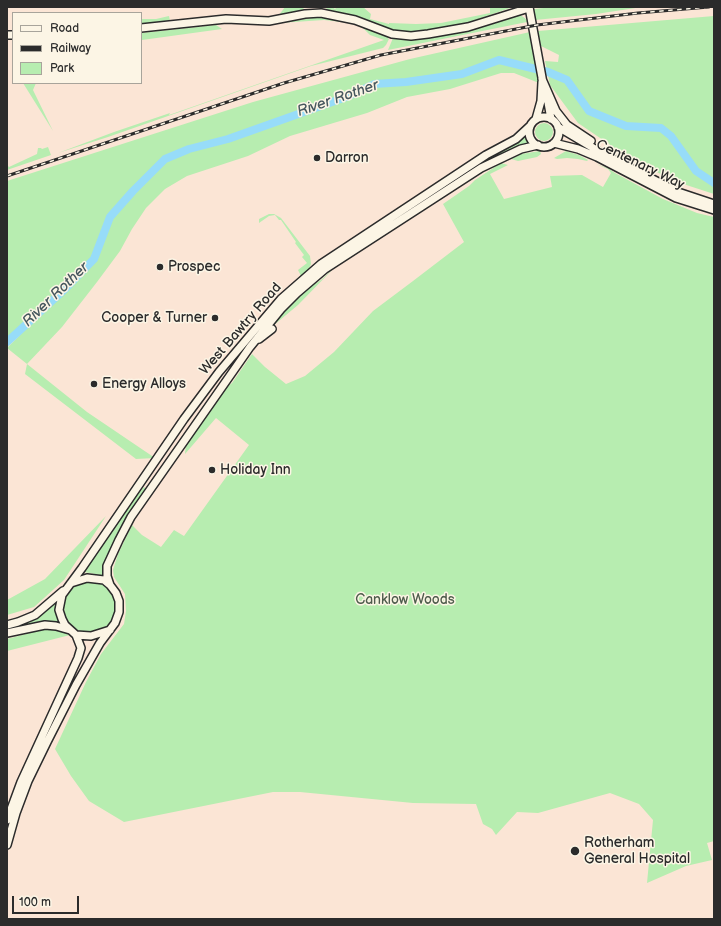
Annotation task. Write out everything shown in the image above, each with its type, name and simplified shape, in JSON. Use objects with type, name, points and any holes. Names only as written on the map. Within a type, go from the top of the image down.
[{"type":"main road","points":[[142,28],[230,19],[269,20],[305,14],[322,13],[355,20],[392,34],[411,36],[468,27],[529,7],[551,119]]},
{"type":"main road","points":[[542,77],[541,102],[536,119],[530,126],[529,133],[531,138],[538,145],[546,146],[554,142],[558,136],[558,127]]},
{"type":"main road","points":[[542,77],[556,112],[567,125],[627,166]]},
{"type":"main road","points":[[536,119],[544,117],[551,119],[558,127],[627,166],[678,192],[714,204]]},
{"type":"main road","name":"West Bawtry Road","points":[[70,583],[219,372],[281,299],[321,264],[486,155],[516,139],[530,126]]},
{"type":"main road","name":"Centenary Way","points":[[554,142],[578,149],[597,157],[676,198],[714,210]]},
{"type":"main road","name":"West Bawtry Road","points":[[110,585],[107,576],[107,566],[131,517],[250,347],[281,309],[320,273],[481,168],[521,150],[538,145]]},
{"type":"main road","points":[[463,185],[469,181],[481,168]]},
{"type":"main road","points":[[250,347],[272,329]]},
{"type":"main road","points":[[7,820],[21,782],[80,653],[80,643],[76,635],[70,630],[62,619],[60,600],[70,583],[87,578],[104,580],[116,593],[120,607],[118,617],[100,643],[77,682],[28,781],[7,845]]},
{"type":"main road","points":[[7,625],[35,615],[65,590]]},
{"type":"main road","points":[[7,633],[45,625],[70,630]]},
{"type":"main road","points":[[76,635],[91,636],[110,630]]},
{"type":"main road","points":[[64,689],[68,689],[77,682]]},
{"type":"green space","points":[[285,7],[301,7],[306,10],[279,15]]},
{"type":"green space","points":[[325,7],[332,7],[335,9],[337,7],[363,7],[371,14],[370,19],[389,24],[416,24],[441,23],[490,13],[490,7],[513,7],[458,26],[412,33],[386,29],[358,16],[328,10]]},
{"type":"green space","points":[[553,7],[642,7],[596,14],[535,20],[534,9]]},
{"type":"green space","points":[[519,14],[526,19],[527,22],[388,50],[393,38],[427,38],[493,24]]},
{"type":"green space","points":[[169,16],[170,21],[142,24],[142,19],[156,19]]},
{"type":"green space","points":[[714,16],[714,194],[674,181],[628,157],[578,123],[550,85],[545,61],[558,62],[559,55],[541,46],[538,31]]},
{"type":"green space","points":[[319,17],[353,22],[389,36],[389,39],[383,48],[311,66],[108,137],[58,153],[114,132],[170,113],[169,115],[384,40],[370,35],[361,26],[351,23],[324,20],[279,23]]},
{"type":"green space","points":[[216,25],[222,29],[142,40],[142,33]]},
{"type":"green space","points":[[530,32],[539,83],[514,73],[501,73],[450,89],[407,97],[367,113],[290,136],[248,156],[187,176],[165,189],[146,208],[120,251],[62,327],[27,364],[7,348],[28,327],[7,344],[7,181],[253,102],[410,59]]},
{"type":"green space","points":[[24,84],[36,84],[33,90],[53,131]]},
{"type":"green space","points":[[544,123],[550,126],[553,132],[550,138],[544,141],[538,138],[535,132],[538,126]]},
{"type":"green space","points":[[526,135],[530,144],[495,159],[494,156],[512,146]]},
{"type":"green space","points":[[48,147],[51,155],[7,170],[7,165],[9,167],[37,154],[38,148],[42,149]]},
{"type":"green space","points":[[540,151],[541,154],[537,157],[518,161],[511,159],[521,154]]},
{"type":"green space","points":[[566,151],[579,155],[588,160],[554,158]]},
{"type":"green space","name":"Canklow Woods","points":[[501,163],[508,165],[490,174],[504,199],[552,187],[550,176],[582,175],[603,187],[611,173],[608,169],[596,164],[608,168],[663,199],[697,213],[714,217],[714,841],[707,843],[712,860],[686,866],[647,883],[653,820],[639,804],[610,793],[538,813],[517,812],[496,835],[492,829],[483,824],[476,804],[413,803],[300,792],[273,792],[124,822],[89,801],[71,776],[55,749],[86,682],[101,654],[124,624],[126,611],[125,594],[114,577],[113,570],[118,554],[132,525],[142,535],[161,547],[174,530],[184,536],[249,445],[216,418],[185,454],[186,442],[224,389],[232,383],[252,354],[286,384],[305,376],[334,352],[373,311],[464,242],[443,204]]},
{"type":"green space","points":[[269,214],[274,214],[281,218],[310,256],[311,264],[308,271],[301,276],[298,270],[307,263],[302,257],[304,255],[281,220],[279,220],[275,215],[269,216],[259,223],[259,219]]},
{"type":"green space","points":[[337,265],[298,305],[268,330],[302,292],[321,280]]},
{"type":"green space","points":[[27,364],[87,412],[155,458],[136,459],[25,374]]},
{"type":"green space","points":[[144,487],[146,489],[130,513],[104,576],[84,572],[132,501]]},
{"type":"green space","points":[[106,516],[64,580],[34,607],[7,615],[7,600],[45,579]]},
{"type":"green space","points":[[85,581],[95,581],[104,585],[112,593],[116,602],[116,612],[112,621],[104,629],[95,633],[85,633],[76,629],[68,621],[64,612],[64,602],[68,593],[76,585]]},
{"type":"green space","points":[[56,600],[56,612],[60,623],[49,622],[22,625],[46,611]]},
{"type":"green space","points":[[45,629],[59,631],[70,635],[7,651],[7,639]]},
{"type":"waterway","name":"River Rother","points":[[7,342],[66,288],[94,259],[110,217],[133,191],[165,159],[189,149],[228,139],[349,96],[374,84],[406,82],[462,74],[499,60],[548,72],[567,80],[589,111],[626,126],[661,128],[671,136],[696,171],[714,183]]},
{"type":"railway","points":[[7,176],[284,83],[381,55],[537,25],[638,13],[709,7]]},
{"type":"place","name":"Darron","points":[[317,158]]},
{"type":"place","name":"Prospec","points":[[160,267]]},
{"type":"place","name":"Cooper & Turner","points":[[215,318]]},
{"type":"place","name":"Energy Alloys","points":[[94,384]]},
{"type":"place","name":"Holiday Inn","points":[[212,470]]},
{"type":"place","name":"Rotherham General Hospital","points":[[575,851]]}]
